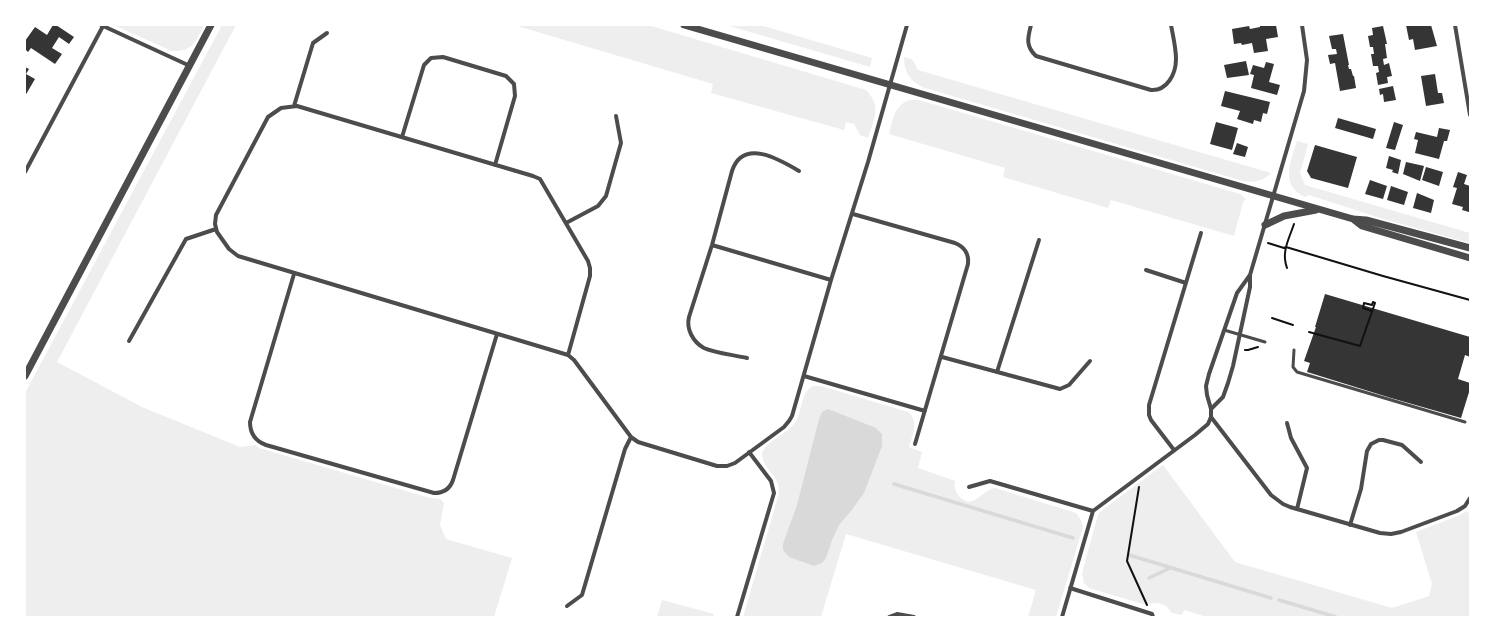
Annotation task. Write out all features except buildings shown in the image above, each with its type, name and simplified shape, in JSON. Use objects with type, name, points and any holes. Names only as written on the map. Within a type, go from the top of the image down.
[{"type":"street","points":[[25,376],[211,25]]},
{"type":"street","points":[[684,25],[1273,197],[1353,219],[1366,220],[1470,248]]},
{"type":"street","points":[[568,355],[591,272],[588,261],[540,179],[294,106],[280,108],[268,117],[218,210],[215,220],[216,229],[224,242],[235,255],[294,274],[568,355],[574,360],[631,437],[641,444],[722,467],[731,465],[789,422],[804,376],[831,280],[853,214],[907,25]]},
{"type":"street","points":[[1031,25],[1027,38],[1029,48],[1036,56],[1152,90],[1156,90],[1167,85],[1176,66],[1176,55],[1171,25]]},
{"type":"street","points":[[1062,617],[1093,511],[1205,426],[1211,417],[1211,409],[1206,386],[1238,293],[1250,275],[1304,91],[1307,60],[1302,25]]},
{"type":"street","points":[[1455,25],[1470,115]]},
{"type":"street","points":[[25,172],[104,26],[190,66]]},
{"type":"street","points":[[294,106],[313,43],[327,33]]},
{"type":"street","points":[[402,137],[424,65],[431,58],[435,57],[450,59],[506,76],[514,84],[515,96],[495,165]]},
{"type":"street","points":[[566,223],[598,206],[606,196],[621,143],[616,116]]},
{"type":"street","points":[[747,358],[705,349],[691,335],[688,325],[689,317],[712,245],[734,165],[742,156],[757,153],[783,162],[799,171]]},
{"type":"street","points":[[1265,225],[1284,216],[1318,209]]},
{"type":"street","points":[[853,214],[955,243],[963,248],[968,255],[968,264],[942,357],[915,444]]},
{"type":"street","points":[[1353,219],[1362,226],[1467,257]]},
{"type":"street","points":[[129,341],[186,239],[216,229]]},
{"type":"street","points":[[1174,450],[1151,420],[1149,415],[1149,405],[1201,233]]},
{"type":"street","points":[[998,372],[1039,240]]},
{"type":"street","points":[[712,245],[831,280]]},
{"type":"street","points":[[1146,270],[1186,283]]},
{"type":"street","points":[[294,274],[250,422],[253,437],[266,445],[434,493],[442,492],[449,487],[453,480],[497,334]]},
{"type":"street","points":[[1211,409],[1223,397],[1234,366],[1239,334],[1250,287],[1250,275]]},
{"type":"street","points":[[942,357],[1060,389],[1069,385],[1090,361]]},
{"type":"street","points":[[804,376],[925,412]]},
{"type":"street","points":[[1211,417],[1271,495],[1283,504],[1297,509],[1380,533],[1396,534],[1457,511],[1465,506],[1470,498]]},
{"type":"street","points":[[1287,423],[1291,438],[1307,468],[1297,509]]},
{"type":"street","points":[[568,606],[582,595],[625,449],[631,437]]},
{"type":"street","points":[[1350,525],[1361,489],[1367,451],[1371,444],[1379,440],[1383,440],[1402,445],[1421,462]]},
{"type":"street","points":[[737,617],[774,493],[771,481],[749,452]]},
{"type":"street","points":[[969,487],[990,481],[1093,511]]},
{"type":"street","points":[[1070,588],[1152,616]]},
{"type":"street","points":[[889,617],[897,614],[914,617]]},
{"type":"lane","points":[[1467,257],[1470,264]]},
{"type":"lane","points":[[1224,330],[1265,342]]},
{"type":"lane","points":[[1294,350],[1293,367],[1297,372],[1465,422]]},
{"type":"path","points":[[1287,268],[1284,259],[1286,247],[1297,213]]},
{"type":"path","points":[[1261,241],[1470,300]]},
{"type":"path","points":[[1309,332],[1360,346],[1372,312],[1375,303],[1373,302],[1372,305],[1364,303],[1363,308],[1372,312]]},
{"type":"path","points":[[1272,318],[1293,326]]},
{"type":"path","points":[[1237,348],[1248,350],[1254,349],[1265,342]]},
{"type":"path","points":[[1141,476],[1127,561],[1152,616]]},
{"type":"shaded area","points":[[114,25],[204,25],[193,44],[185,50],[172,51]]},
{"type":"shaded area","points":[[222,25],[236,25],[57,362],[142,407],[240,447],[255,445],[259,448],[430,498],[440,499],[444,503],[440,525],[446,539],[512,558],[494,617],[25,617],[25,393]]},
{"type":"shaded area","points":[[514,25],[648,25],[866,90],[874,102],[874,119],[868,138],[860,135],[854,124],[846,122],[844,130],[711,93],[713,84]]},
{"type":"shaded area","points":[[726,25],[760,25],[872,58],[870,67]]},
{"type":"shaded area","points":[[904,57],[912,59],[918,70],[1271,173],[1258,181],[1243,181],[925,88],[915,83],[909,76],[905,67]]},
{"type":"shaded area","points":[[909,100],[919,100],[1240,194],[1246,199],[1243,202],[1234,236],[1111,200],[1108,208],[1003,177],[1005,168],[889,134],[897,110]]},
{"type":"shaded area","points":[[1297,141],[1308,144],[1300,173],[1305,185],[1470,233],[1470,243],[1383,219],[1309,195],[1305,197],[1297,192],[1289,179],[1290,165]]},
{"type":"shaded area","points":[[821,386],[908,412],[914,420],[914,429],[909,447],[922,452],[918,468],[955,481],[956,491],[964,500],[969,502],[973,501],[990,489],[995,488],[1076,513],[1081,520],[1083,527],[1056,617],[1028,617],[1036,590],[846,534],[821,617],[743,617],[779,493],[777,482],[765,464],[762,453],[769,444],[788,430],[796,421],[806,392],[809,388]]},
{"type":"shaded area","points":[[828,409],[876,428],[882,434],[882,446],[864,493],[839,525],[826,558],[822,563],[814,566],[789,557],[783,550],[783,544],[797,505],[819,419],[822,412]]},
{"type":"shaded area","points":[[1163,465],[1235,562],[1392,608],[1429,596],[1432,584],[1416,532],[1467,511],[1470,515],[1470,617],[1207,617],[1184,610],[1182,615],[1172,613],[1166,606],[1158,603],[1143,604],[1089,588],[1084,583],[1082,573],[1098,515],[1101,511]]},
{"type":"shaded area","points":[[662,600],[714,614],[712,617],[657,617]]},
{"type":"waterway","points":[[894,484],[1073,538]]},
{"type":"waterway","points":[[1129,555],[1271,598]]},
{"type":"waterway","points":[[1149,578],[1170,568]]},
{"type":"waterway","points":[[1279,600],[1336,617]]}]
